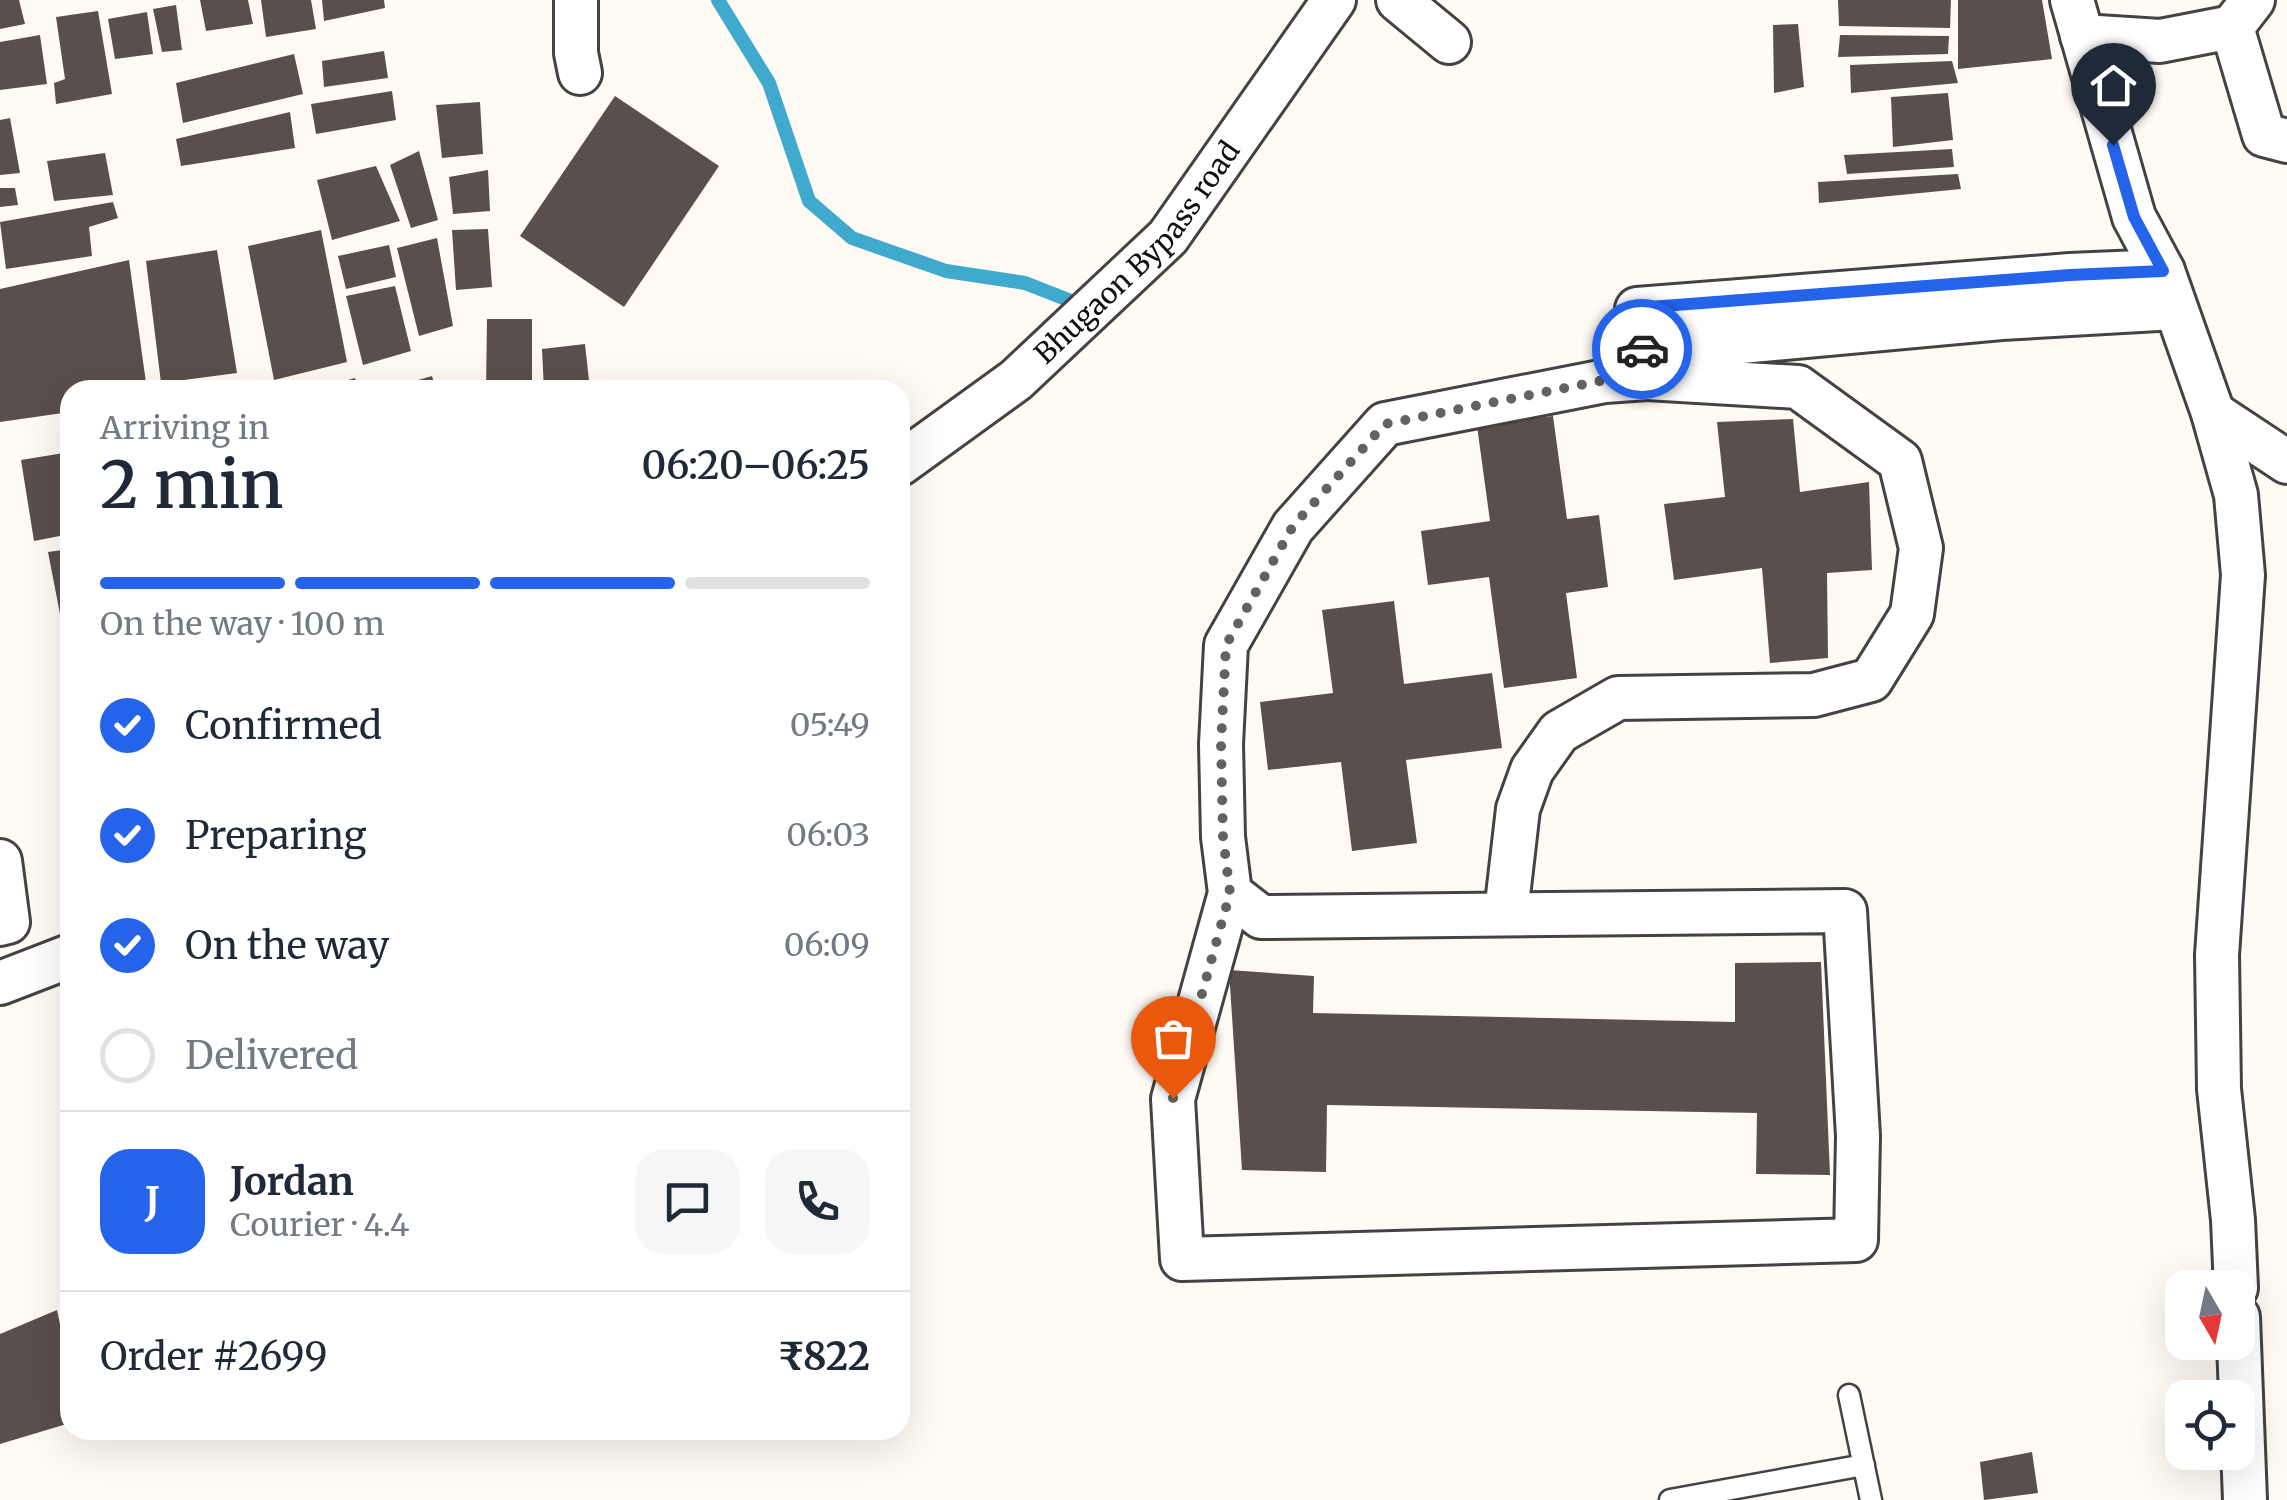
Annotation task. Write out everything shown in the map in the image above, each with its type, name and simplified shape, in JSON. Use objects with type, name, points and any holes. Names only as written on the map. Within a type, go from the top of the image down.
[{"type":"street","points":[[576,0],[580,72]]},
{"type":"street","name":"Bhugaon Bypass road","points":[[910,457],[1016,380],[1168,237],[1334,0]]},
{"type":"street","points":[[1398,0],[1450,42]]},
{"type":"street","points":[[2077,18],[2160,41],[2243,14],[2264,135],[2287,141]]},
{"type":"street","points":[[2077,18],[2134,217],[2169,290],[2213,413],[2236,495],[2243,575],[2218,955],[2219,1090],[2234,1220],[2235,1270]]},
{"type":"street","points":[[1645,364],[1637,308],[2169,290]]},
{"type":"street","points":[[1230,893],[1261,917],[1845,911],[1858,1136],[1856,1240],[1182,1259],[1173,1098],[1230,893],[1223,837],[1226,645],[1293,526],[1385,424],[1605,380],[1645,364],[2043,296]]},
{"type":"street","points":[[1506,913],[1518,809],[1532,770],[1559,732],[1618,698],[1814,695],[1872,680],[1912,614],[1921,548],[1900,461],[1798,386],[1645,364]]},
{"type":"street","points":[[2213,413],[2287,462]]},
{"type":"street","points":[[0,861],[8,922],[0,924]]},
{"type":"street","points":[[0,982],[60,960]]},
{"type":"street","points":[[2240,1360],[2245,1500]]},
{"type":"lane","points":[[1849,1395],[1871,1500]]},
{"type":"lane","points":[[1670,1500],[1864,1465]]},
{"type":"building","points":[[0,0],[19,0],[25,24],[0,29]]},
{"type":"building","points":[[200,0],[248,0],[253,24],[206,31]]},
{"type":"building","points":[[261,0],[311,0],[316,29],[266,37]]},
{"type":"building","points":[[322,0],[384,0],[385,8],[324,21]]},
{"type":"building","points":[[1838,0],[1951,0],[1950,28],[1839,26]]},
{"type":"building","points":[[1958,0],[2042,0],[2052,59],[1958,69]]},
{"type":"building","points":[[176,5],[182,50],[162,52],[153,9]]},
{"type":"building","points":[[98,11],[112,94],[56,104],[54,83],[65,79],[56,17]]},
{"type":"building","points":[[147,12],[153,54],[115,59],[108,19]]},
{"type":"building","points":[[1798,24],[1804,87],[1774,93],[1773,25]]},
{"type":"building","points":[[40,35],[47,84],[0,90],[0,42]]},
{"type":"building","points":[[1840,35],[1949,36],[1948,54],[1838,57]]},
{"type":"building","points":[[384,51],[388,78],[324,87],[322,61]]},
{"type":"building","points":[[294,54],[303,94],[183,123],[176,83]]},
{"type":"building","points":[[1952,61],[1958,83],[1851,93],[1850,65]]},
{"type":"building","points":[[392,91],[396,120],[316,134],[311,104]]},
{"type":"building","points":[[1948,93],[1953,140],[1893,147],[1891,97]]},
{"type":"building","points":[[615,96],[719,166],[624,307],[520,236]]},
{"type":"building","points":[[480,102],[483,154],[442,158],[436,105]]},
{"type":"building","points":[[290,112],[295,148],[181,166],[176,139]]},
{"type":"building","points":[[10,118],[20,173],[0,175],[0,120]]},
{"type":"building","points":[[1952,149],[1954,167],[1847,174],[1844,155]]},
{"type":"building","points":[[419,151],[438,220],[411,228],[390,165]]},
{"type":"building","points":[[105,153],[113,195],[54,201],[47,161]]},
{"type":"building","points":[[376,166],[400,221],[332,240],[317,180]]},
{"type":"building","points":[[488,170],[490,211],[453,214],[449,177]]},
{"type":"building","points":[[1958,174],[1961,189],[1819,203],[1818,182]]},
{"type":"building","points":[[0,188],[15,188],[18,205],[0,207]]},
{"type":"building","points":[[113,202],[118,218],[89,227],[92,256],[6,269],[0,222]]},
{"type":"building","points":[[488,229],[492,287],[456,290],[452,230]]},
{"type":"building","points":[[321,230],[347,362],[274,380],[248,246]]},
{"type":"building","points":[[437,238],[453,326],[419,336],[397,248]]},
{"type":"building","points":[[389,245],[396,277],[346,289],[338,256]]},
{"type":"building","points":[[217,250],[237,373],[161,380],[146,261]]},
{"type":"building","points":[[129,260],[146,380],[60,380],[60,413],[0,422],[0,289]]},
{"type":"building","points":[[395,286],[411,351],[363,365],[346,296]]},
{"type":"building","points":[[487,319],[532,319],[532,380],[486,380]]},
{"type":"building","points":[[585,344],[589,380],[544,380],[542,349]]},
{"type":"building","points":[[1553,416],[1567,519],[1599,515],[1608,587],[1566,593],[1577,678],[1504,688],[1489,577],[1428,585],[1421,531],[1490,521],[1477,426]]},
{"type":"building","points":[[1793,419],[1800,492],[1869,482],[1872,570],[1827,573],[1828,658],[1770,663],[1762,568],[1674,580],[1664,504],[1725,497],[1717,422]]},
{"type":"building","points":[[60,454],[60,536],[34,541],[21,460]]},
{"type":"building","points":[[60,550],[60,614],[48,552]]},
{"type":"building","points":[[1394,601],[1404,684],[1492,673],[1502,748],[1406,760],[1417,843],[1352,851],[1341,762],[1268,770],[1260,702],[1333,693],[1322,610]]},
{"type":"building","points":[[1821,962],[1830,1175],[1756,1174],[1757,1113],[1327,1105],[1326,1172],[1242,1170],[1229,970],[1314,976],[1313,1013],[1735,1022],[1735,963]]},
{"type":"building","points":[[57,1310],[60,1426],[0,1444],[0,1334]]},
{"type":"building","points":[[2032,1452],[2038,1493],[1984,1500],[1980,1462]]},
{"type":"waterway","points":[[718,0],[769,83],[809,201],[852,238],[946,271],[1025,283],[1071,301]]},
{"type":"way so far","points":[[1173,1098],[1230,893],[1223,837],[1221,744],[1226,645],[1293,526],[1385,424],[1605,380],[1647,378],[1642,349]]},
{"type":"route","points":[[1642,349],[1637,308],[2163,271],[2134,217],[2113,145]]}]
